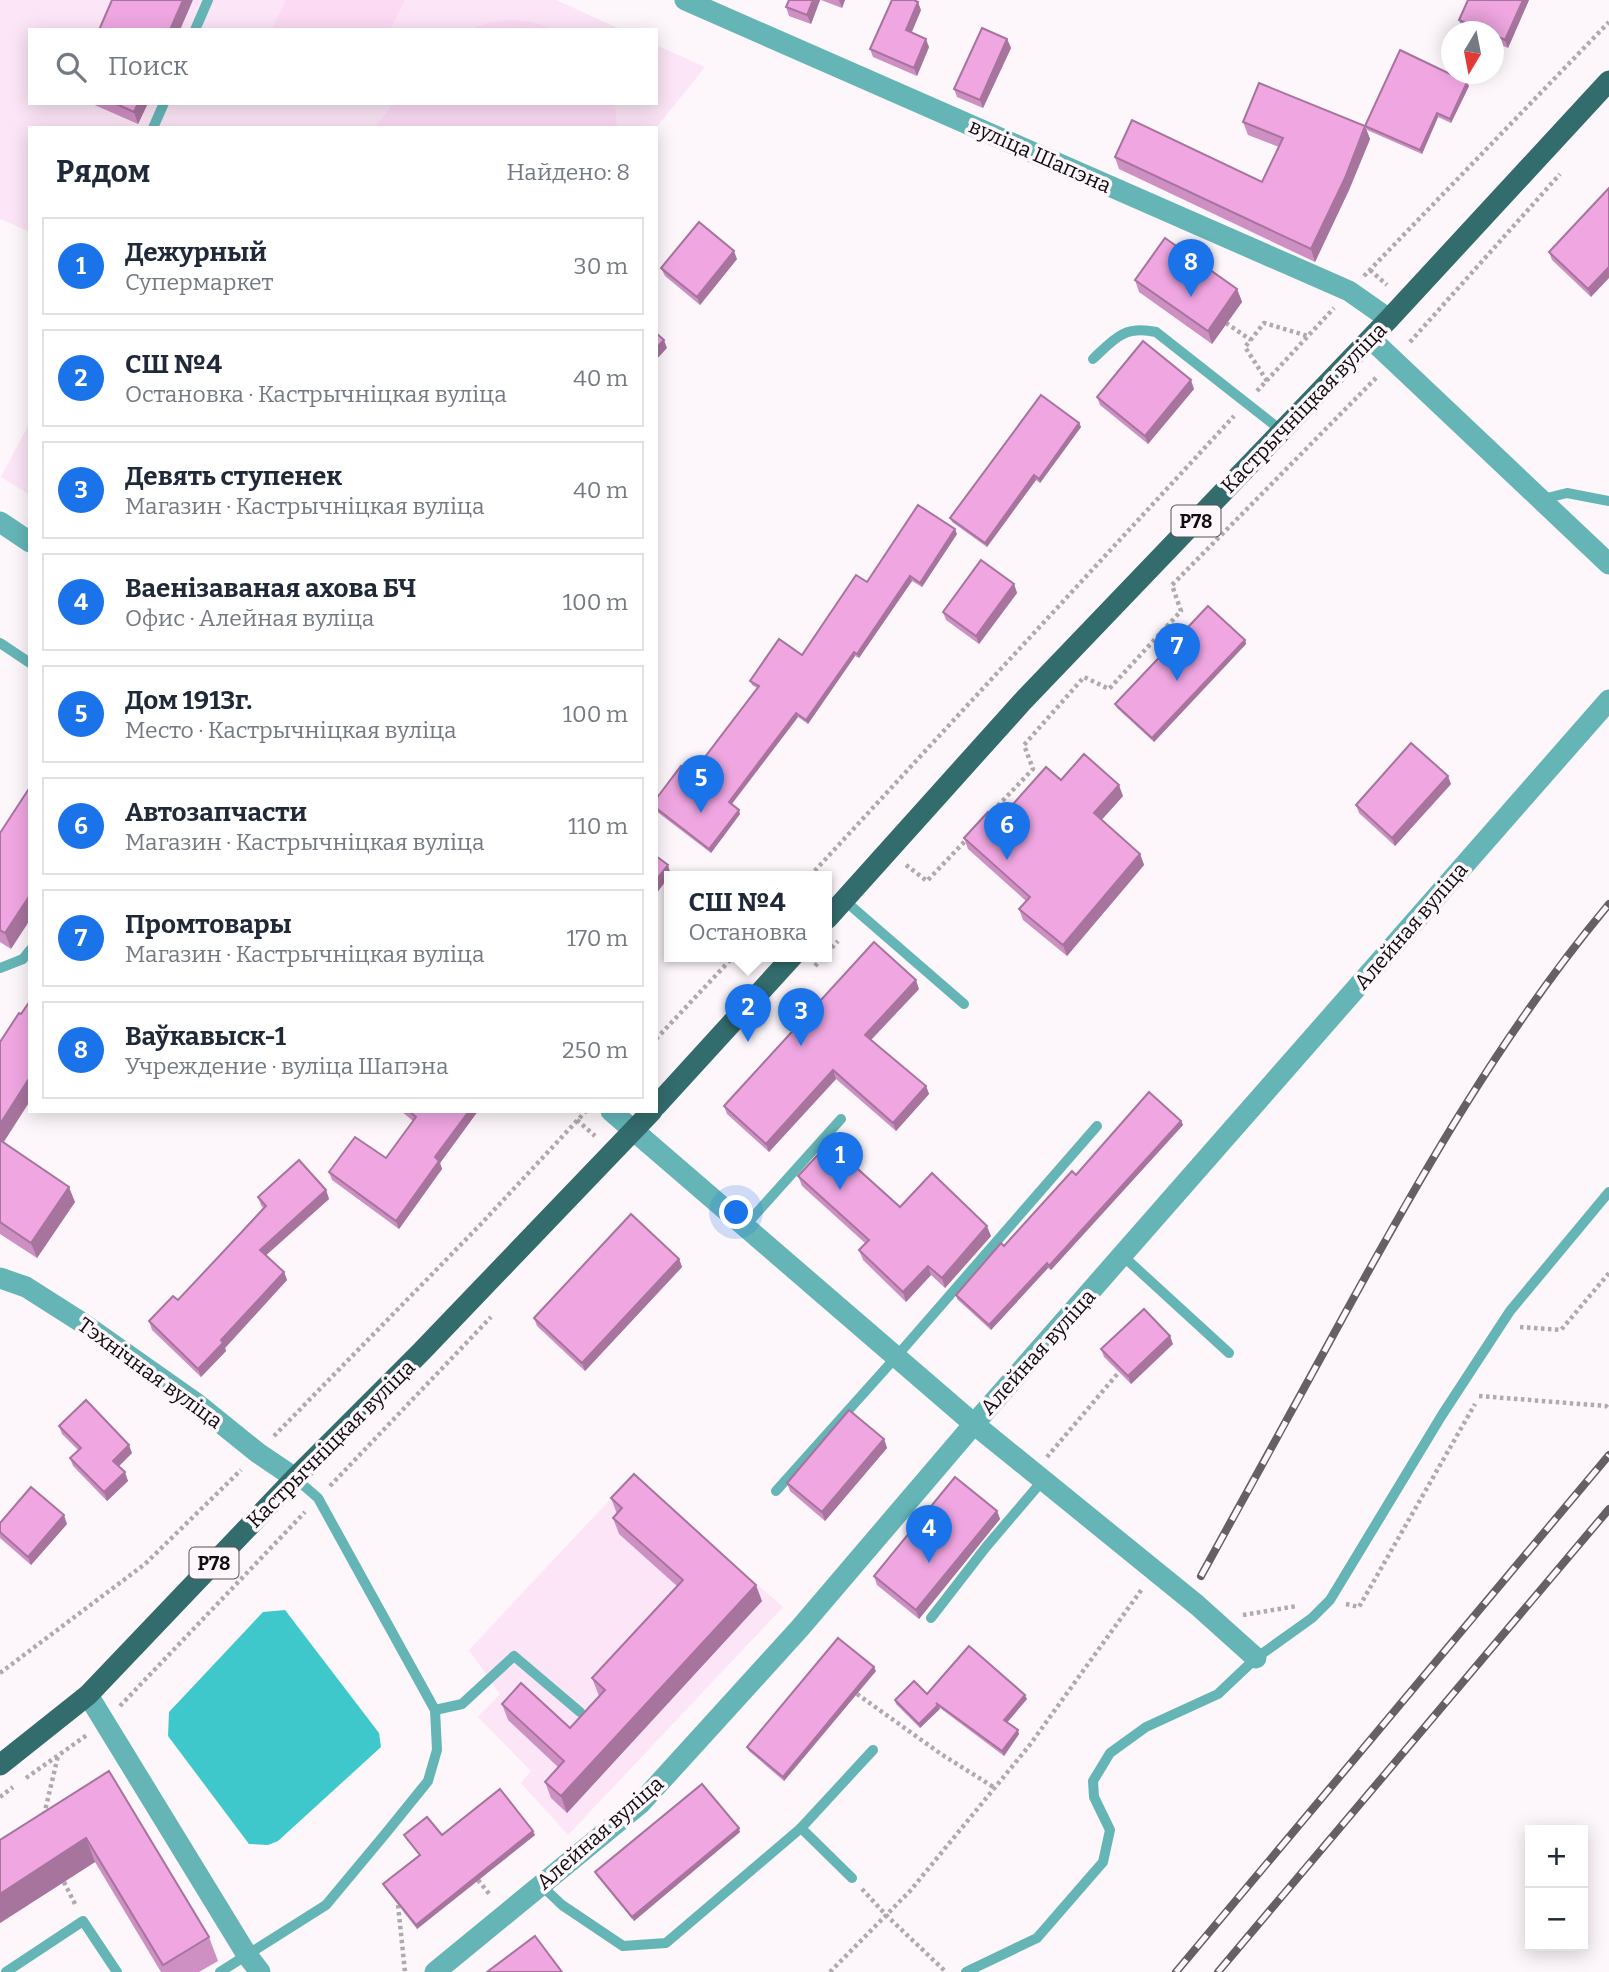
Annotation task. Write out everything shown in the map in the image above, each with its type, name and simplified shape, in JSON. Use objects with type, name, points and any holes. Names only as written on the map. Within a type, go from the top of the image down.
[{"type":"main road","name":"Кастрычніцкая вуліца","points":[[832,913],[1022,702],[1389,320],[1609,81]]},
{"type":"main road","points":[[658,1104],[788,962]]},
{"type":"main road","name":"Кастрычніцкая вуліца","points":[[0,1765],[88,1695],[650,1113]]},
{"type":"street","name":"вуліца Шапэна","points":[[685,0],[1349,291],[1389,320]]},
{"type":"street","points":[[1371,339],[1609,564]]},
{"type":"street","points":[[0,522],[28,541]]},
{"type":"street","name":"Алейная вуліца","points":[[435,1972],[640,1804],[800,1628],[974,1424],[1609,700]]},
{"type":"street","points":[[613,1113],[974,1424],[1205,1612],[1256,1658]]},
{"type":"street","name":"Тэхнічная вуліца","points":[[0,1278],[26,1287],[81,1322],[196,1403],[258,1453],[295,1478]]},
{"type":"street","points":[[88,1695],[254,1964]]},
{"type":"lane","points":[[196,28],[208,0]]},
{"type":"lane","points":[[154,126],[163,105]]},
{"type":"lane","points":[[1093,359],[1121,333],[1142,329],[1156,332],[1282,431]]},
{"type":"lane","points":[[1539,500],[1567,493],[1609,500]]},
{"type":"lane","points":[[0,643],[28,662]]},
{"type":"lane","points":[[844,900],[964,1004]]},
{"type":"lane","points":[[0,968],[23,959],[28,953]]},
{"type":"lane","points":[[745,1226],[841,1119]]},
{"type":"lane","points":[[776,1491],[897,1357],[1097,1126]]},
{"type":"lane","points":[[966,1972],[1037,1937],[1103,1862],[1110,1830],[1094,1797],[1093,1781],[1110,1752],[1146,1727],[1218,1694],[1256,1658],[1312,1618],[1330,1600],[1442,1416],[1510,1311],[1609,1192]]},
{"type":"lane","points":[[1123,1255],[1229,1353]]},
{"type":"lane","points":[[931,1618],[1039,1476]]},
{"type":"lane","points":[[220,1972],[254,1964],[326,1905],[428,1781],[437,1750],[435,1710],[318,1498],[295,1478]]},
{"type":"lane","points":[[435,1710],[463,1704],[514,1656],[580,1712]]},
{"type":"lane","points":[[541,1885],[562,1905],[623,1947],[666,1942],[801,1828],[873,1750]]},
{"type":"lane","points":[[801,1828],[852,1878]]},
{"type":"lane","points":[[6,1972],[83,1921],[117,1972]]},
{"type":"path","points":[[815,871],[1349,291],[1609,22]]},
{"type":"path","points":[[985,820],[1033,769],[1024,745],[1084,677],[1109,689],[1181,611],[1172,585],[1394,360],[1564,169]]},
{"type":"path","points":[[1226,323],[1251,340]]},
{"type":"path","points":[[1267,381],[1245,347],[1264,323],[1308,336]]},
{"type":"path","points":[[897,874],[906,864],[927,881],[975,830]]},
{"type":"path","points":[[832,947],[861,915]]},
{"type":"path","points":[[658,1038],[728,962]]},
{"type":"path","points":[[0,1673],[145,1564],[258,1453],[481,1224],[584,1113]]},
{"type":"path","points":[[1514,1338],[1520,1327],[1561,1329],[1609,1273]]},
{"type":"path","points":[[0,1797],[104,1722],[499,1309]]},
{"type":"path","points":[[1039,1476],[1049,1454],[1119,1372]]},
{"type":"path","points":[[1232,1618],[1330,1600],[1359,1607],[1486,1384]]},
{"type":"path","points":[[1479,1396],[1570,1402],[1606,1406],[1609,1409]]},
{"type":"path","points":[[1040,1446],[1059,1463]]},
{"type":"path","points":[[830,1972],[910,1891],[995,1788],[1029,1746],[1154,1572]]},
{"type":"path","points":[[857,1694],[941,1754],[995,1788]]},
{"type":"path","points":[[44,1818],[58,1756]]},
{"type":"path","points":[[852,1878],[886,1915],[946,1972]]},
{"type":"path","points":[[64,1882],[83,1921]]},
{"type":"path","points":[[398,1905],[405,1972]]},
{"type":"shaded area","points":[[0,0],[556,0],[618,28],[28,28],[28,105],[658,105],[658,46],[705,67],[658,126],[28,126],[28,231],[0,219]]},
{"type":"shaded area","points":[[286,0],[405,0],[391,28],[272,28]]},
{"type":"shaded area","points":[[511,20],[532,22],[550,28],[474,28]]},
{"type":"shaded area","points":[[392,105],[615,105],[617,126],[376,126]]},
{"type":"shaded area","points":[[28,426],[28,494],[1,477]]},
{"type":"shaded area","points":[[632,1476],[783,1607],[568,1835],[521,1783],[531,1771],[478,1717],[500,1694],[469,1650]]},
{"type":"water","points":[[285,1610],[379,1733],[381,1747],[278,1841],[268,1845],[249,1844],[168,1736],[169,1712],[263,1612]]},
{"type":"building","points":[[112,0],[183,0],[171,28],[100,28]]},
{"type":"building","points":[[789,0],[813,0],[807,15],[786,7]]},
{"type":"building","points":[[892,0],[918,2],[906,30],[926,39],[914,68],[870,49]]},
{"type":"building","points":[[1468,0],[1523,0],[1505,40],[1504,21],[1459,20]]},
{"type":"building","points":[[982,28],[1007,39],[980,100],[954,89]]},
{"type":"building","points":[[1400,50],[1441,70],[1441,84],[1466,84],[1450,119],[1437,113],[1420,150],[1365,126]]},
{"type":"building","points":[[1259,83],[1365,126],[1345,178],[1311,249],[1115,157],[1132,120],[1262,182],[1283,138],[1243,122]]},
{"type":"building","points":[[118,105],[137,105],[134,112]]},
{"type":"building","points":[[1609,188],[1609,267],[1588,289],[1549,252]]},
{"type":"building","points":[[699,222],[734,251],[697,297],[661,268]]},
{"type":"building","points":[[1165,238],[1237,289],[1208,331],[1135,280]]},
{"type":"building","points":[[658,335],[664,340],[658,346]]},
{"type":"building","points":[[1143,341],[1191,380],[1145,436],[1097,397]]},
{"type":"building","points":[[1041,395],[1079,423],[1039,479],[1034,475],[985,543],[950,518]]},
{"type":"building","points":[[918,505],[955,529],[920,583],[910,576],[857,654],[854,652],[806,720],[796,713],[729,802],[739,810],[709,849],[658,810],[658,796],[681,766],[692,774],[759,686],[750,681],[779,639],[802,655],[856,575],[867,582]]},
{"type":"building","points":[[981,560],[1014,584],[976,636],[943,612]]},
{"type":"building","points":[[1208,606],[1245,640],[1152,738],[1115,704]]},
{"type":"building","points":[[1411,743],[1448,776],[1392,838],[1356,805]]},
{"type":"building","points":[[1084,754],[1119,785],[1094,813],[1140,854],[1063,945],[1019,909],[1030,897],[964,838],[988,812],[998,821],[1046,767],[1061,780]]},
{"type":"building","points":[[28,790],[28,898],[5,933],[0,930],[0,833]]},
{"type":"building","points":[[658,858],[668,865],[658,878]]},
{"type":"building","points":[[874,942],[916,980],[865,1035],[926,1086],[893,1123],[833,1070],[766,1144],[724,1106]]},
{"type":"building","points":[[28,1004],[28,1080],[0,1124],[0,1042],[19,1013],[21,1014]]},
{"type":"building","points":[[1149,1092],[1181,1121],[1049,1266],[1047,1263],[989,1325],[956,1295],[1001,1243],[1004,1246],[1072,1171],[1076,1175]]},
{"type":"building","points":[[411,1113],[468,1113],[435,1157],[439,1161],[396,1221],[329,1172],[355,1137],[386,1158],[416,1117]]},
{"type":"building","points":[[0,1140],[69,1187],[31,1243],[0,1222]]},
{"type":"building","points":[[829,1143],[900,1207],[932,1173],[987,1226],[942,1278],[928,1266],[903,1292],[859,1250],[869,1240],[798,1176]]},
{"type":"building","points":[[299,1160],[326,1190],[260,1250],[284,1272],[198,1369],[149,1321],[173,1296],[178,1300],[266,1206],[258,1197]]},
{"type":"building","points":[[631,1214],[679,1259],[582,1363],[534,1318]]},
{"type":"building","points":[[1144,1309],[1170,1336],[1128,1376],[1101,1349]]},
{"type":"building","points":[[86,1400],[129,1445],[113,1461],[125,1472],[104,1492],[70,1458],[81,1448],[59,1426]]},
{"type":"building","points":[[849,1410],[884,1439],[822,1512],[787,1483]]},
{"type":"building","points":[[634,1474],[756,1585],[561,1796],[545,1782],[564,1761],[502,1704],[521,1683],[570,1728],[605,1690],[592,1678],[683,1580],[613,1518],[622,1508],[611,1498]]},
{"type":"building","points":[[955,1477],[997,1511],[916,1610],[874,1576]]},
{"type":"building","points":[[31,1487],[64,1515],[28,1557],[0,1532],[0,1523]]},
{"type":"building","points":[[838,1638],[874,1667],[783,1777],[747,1747]]},
{"type":"building","points":[[969,1646],[1025,1695],[1004,1720],[1018,1730],[1002,1751],[936,1703],[938,1705],[919,1724],[895,1700],[914,1681],[927,1694]]},
{"type":"building","points":[[109,1771],[209,1937],[163,1965],[86,1838],[0,1894],[0,1840]]},
{"type":"building","points":[[702,1784],[739,1828],[632,1917],[595,1872]]},
{"type":"building","points":[[500,1789],[533,1831],[416,1925],[383,1884],[420,1855],[404,1835],[427,1817],[442,1835]]},
{"type":"building","points":[[535,1936],[562,1972],[487,1972]]},
{"type":"railway","points":[[1201,1576],[1372,1265],[1465,1105],[1534,1002],[1609,904]]},
{"type":"railway","points":[[1176,1972],[1609,1455]]},
{"type":"railway","points":[[1218,1972],[1609,1509]]},
{"type":"place","name":"Ваўкавыск-1","points":[[1191,297]]},
{"type":"place","name":"Промтовары","points":[[1177,681]]},
{"type":"place","name":"Дом 1913г.","points":[[701,813]]},
{"type":"place","name":"Автозапчасти","points":[[1007,860]]},
{"type":"place","name":"СШ №4","points":[[748,1042]]},
{"type":"place","name":"Девять ступенек","points":[[801,1046]]},
{"type":"place","name":"Дежурный","points":[[840,1190]]},
{"type":"place","name":"Ваенізаваная ахова БЧ","points":[[929,1563]]}]
